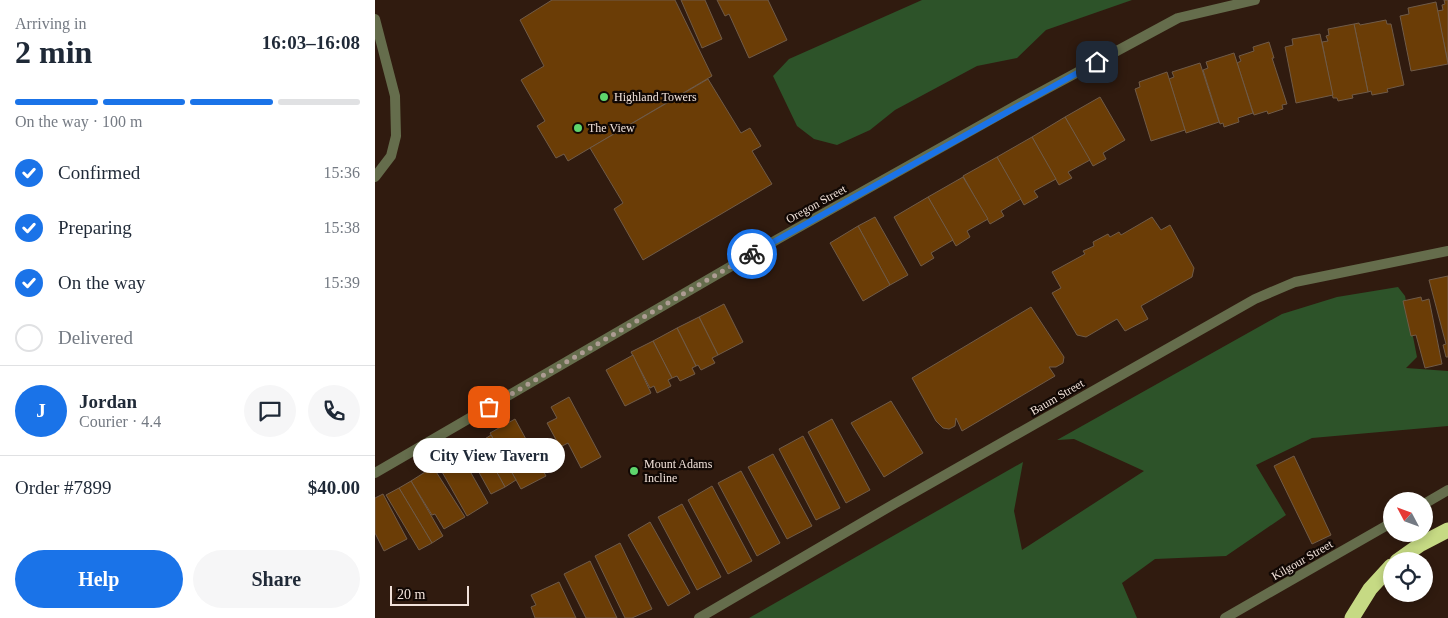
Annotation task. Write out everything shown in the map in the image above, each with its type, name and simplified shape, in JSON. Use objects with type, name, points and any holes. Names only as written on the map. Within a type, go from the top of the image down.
[{"type":"highway","points":[[1410,552],[1448,530]]},
{"type":"highway","points":[[1352,618],[1370,589],[1383,575]]},
{"type":"street","name":"Oregon Street","points":[[375,473],[778,239],[1015,106],[1177,18],[1255,0]]},
{"type":"street","points":[[375,19],[395,96],[397,136],[391,156],[375,177]]},
{"type":"street","name":"Baum Street","points":[[699,618],[1255,299],[1295,282],[1448,250]]},
{"type":"street","points":[[1433,499],[1448,490]]},
{"type":"street","name":"Kilgour Street","points":[[1225,618],[1383,528]]},
{"type":"green space","points":[[922,0],[1132,0],[1046,30],[1017,58],[977,66],[895,110],[870,130],[837,145],[814,139],[797,126],[773,76],[789,59]]},
{"type":"green space","points":[[1398,287],[1405,296],[1417,357],[1406,368],[1448,371],[1448,426],[1312,438],[1256,465],[1286,515],[1226,556],[1155,559],[1122,583],[1137,618],[749,618],[1023,462],[1014,511],[1022,550],[1144,471],[1074,439],[1057,440],[1282,314],[1337,297]]},
{"type":"building","name":"Highland Towers","points":[[552,0],[675,0],[712,76],[568,161],[564,154],[556,158],[537,126],[545,121],[521,80],[544,66],[520,20]]},
{"type":"building","points":[[681,0],[705,0],[722,39],[702,48]]},
{"type":"building","points":[[717,0],[768,0],[787,40],[749,58],[729,14],[725,16]]},
{"type":"building","points":[[1444,0],[1448,0],[1448,62],[1437,11],[1443,10]]},
{"type":"building","points":[[1436,2],[1448,64],[1411,71],[1400,16],[1409,14],[1408,8]]},
{"type":"building","points":[[1386,20],[1387,24],[1391,24],[1404,85],[1387,89],[1388,92],[1372,95],[1371,91],[1368,92],[1354,24],[1359,23],[1360,25]]},
{"type":"building","points":[[1354,24],[1368,92],[1352,95],[1353,98],[1338,101],[1337,98],[1333,98],[1322,42],[1328,41],[1326,36],[1329,35],[1328,29]]},
{"type":"building","points":[[1320,34],[1333,95],[1296,103],[1285,47],[1293,45],[1292,39]]},
{"type":"building","points":[[1269,42],[1274,58],[1272,58],[1287,104],[1282,105],[1283,109],[1268,114],[1267,111],[1254,115],[1237,63],[1241,61],[1239,56],[1254,51],[1253,47]]},
{"type":"building","points":[[1234,53],[1253,113],[1238,118],[1239,122],[1224,127],[1223,123],[1220,124],[1203,70],[1208,68],[1206,62]]},
{"type":"building","points":[[1200,63],[1219,122],[1186,133],[1169,79],[1174,77],[1172,72]]},
{"type":"building","points":[[1167,72],[1185,130],[1151,141],[1135,89],[1140,87],[1139,82]]},
{"type":"building","points":[[708,79],[741,133],[750,128],[761,146],[752,151],[772,184],[643,260],[614,209],[623,203],[590,148]]},
{"type":"building","points":[[1100,97],[1125,140],[1103,153],[1106,159],[1093,166],[1065,117]]},
{"type":"building","points":[[1065,117],[1090,160],[1068,172],[1072,178],[1059,185],[1032,137]]},
{"type":"building","points":[[1032,137],[1056,179],[1034,191],[1038,197],[1024,205],[997,157]]},
{"type":"building","points":[[997,157],[1021,199],[1001,211],[1004,216],[990,224],[963,176]]},
{"type":"building","points":[[963,177],[988,219],[967,231],[970,237],[956,246],[928,197]]},
{"type":"building","points":[[928,197],[953,240],[931,253],[934,258],[921,266],[894,217]]},
{"type":"building","points":[[875,217],[908,275],[890,285],[858,226]]},
{"type":"building","points":[[1152,217],[1161,230],[1170,225],[1194,268],[1192,277],[1141,306],[1148,319],[1125,331],[1117,319],[1086,337],[1077,335],[1052,293],[1061,288],[1052,272],[1085,254],[1083,251],[1094,246],[1093,242],[1108,234],[1110,237],[1119,232],[1121,235]]},
{"type":"building","points":[[858,226],[890,285],[863,301],[830,243]]},
{"type":"building","points":[[1448,276],[1448,357],[1446,357],[1443,345],[1446,344],[1429,280]]},
{"type":"building","points":[[1421,297],[1422,301],[1429,299],[1442,364],[1425,368],[1416,335],[1411,336],[1403,301]]},
{"type":"building","points":[[724,304],[743,342],[718,355],[699,317]]},
{"type":"building","points":[[1031,307],[1064,357],[1063,363],[1056,367],[1049,367],[1055,376],[962,431],[956,418],[955,426],[949,429],[943,428],[936,421],[912,378]]},
{"type":"building","points":[[699,317],[718,355],[712,358],[715,363],[701,370],[698,365],[696,366],[677,328]]},
{"type":"building","points":[[677,328],[696,366],[692,368],[695,374],[680,381],[677,376],[672,378],[653,341]]},
{"type":"building","points":[[653,341],[672,378],[668,380],[671,386],[657,393],[654,386],[650,388],[631,352]]},
{"type":"building","points":[[633,355],[651,393],[625,406],[606,370]]},
{"type":"building","points":[[569,397],[601,457],[581,468],[568,443],[560,447],[547,423],[557,418],[551,407]]},
{"type":"building","points":[[891,401],[923,453],[884,477],[851,423]]},
{"type":"building","points":[[515,419],[546,476],[521,489],[490,433]]},
{"type":"building","points":[[832,419],[870,490],[846,503],[808,432]]},
{"type":"building","points":[[491,435],[516,480],[505,487],[480,442]]},
{"type":"building","points":[[803,436],[840,508],[816,520],[779,449]]},
{"type":"building","points":[[480,442],[505,487],[491,494],[466,449]]},
{"type":"building","points":[[458,450],[488,503],[467,516],[437,463]]},
{"type":"building","points":[[773,454],[812,526],[787,539],[748,467]]},
{"type":"building","points":[[1294,456],[1331,535],[1312,544],[1274,466]]},
{"type":"building","points":[[433,467],[465,517],[444,529],[435,514],[432,515],[411,481]]},
{"type":"building","points":[[741,471],[780,543],[757,556],[718,483]]},
{"type":"building","points":[[411,481],[443,536],[432,543],[399,488]]},
{"type":"building","points":[[712,486],[752,561],[728,574],[688,500]]},
{"type":"building","points":[[399,488],[432,543],[419,550],[386,495]]},
{"type":"building","points":[[383,494],[407,539],[384,551],[375,533],[375,498]]},
{"type":"building","points":[[682,504],[721,577],[697,590],[658,517]]},
{"type":"building","points":[[650,522],[690,593],[668,606],[628,535]]},
{"type":"building","points":[[620,543],[652,609],[632,618],[625,618],[595,556]]},
{"type":"building","points":[[590,561],[617,618],[586,618],[564,574]]},
{"type":"building","points":[[559,582],[576,618],[535,618],[531,607],[536,605],[531,595]]},
{"type":"way so far","points":[[489,407],[752,254]]},
{"type":"place","name":"Highland Towers","points":[[604,97]]},
{"type":"place","name":"The View","points":[[578,128]]},
{"type":"place","name":"City View Tavern","points":[[489,407]]},
{"type":"place","name":"Mount Adams Incline","points":[[634,471]]},
{"type":"route","points":[[752,254],[1097,62]]}]
